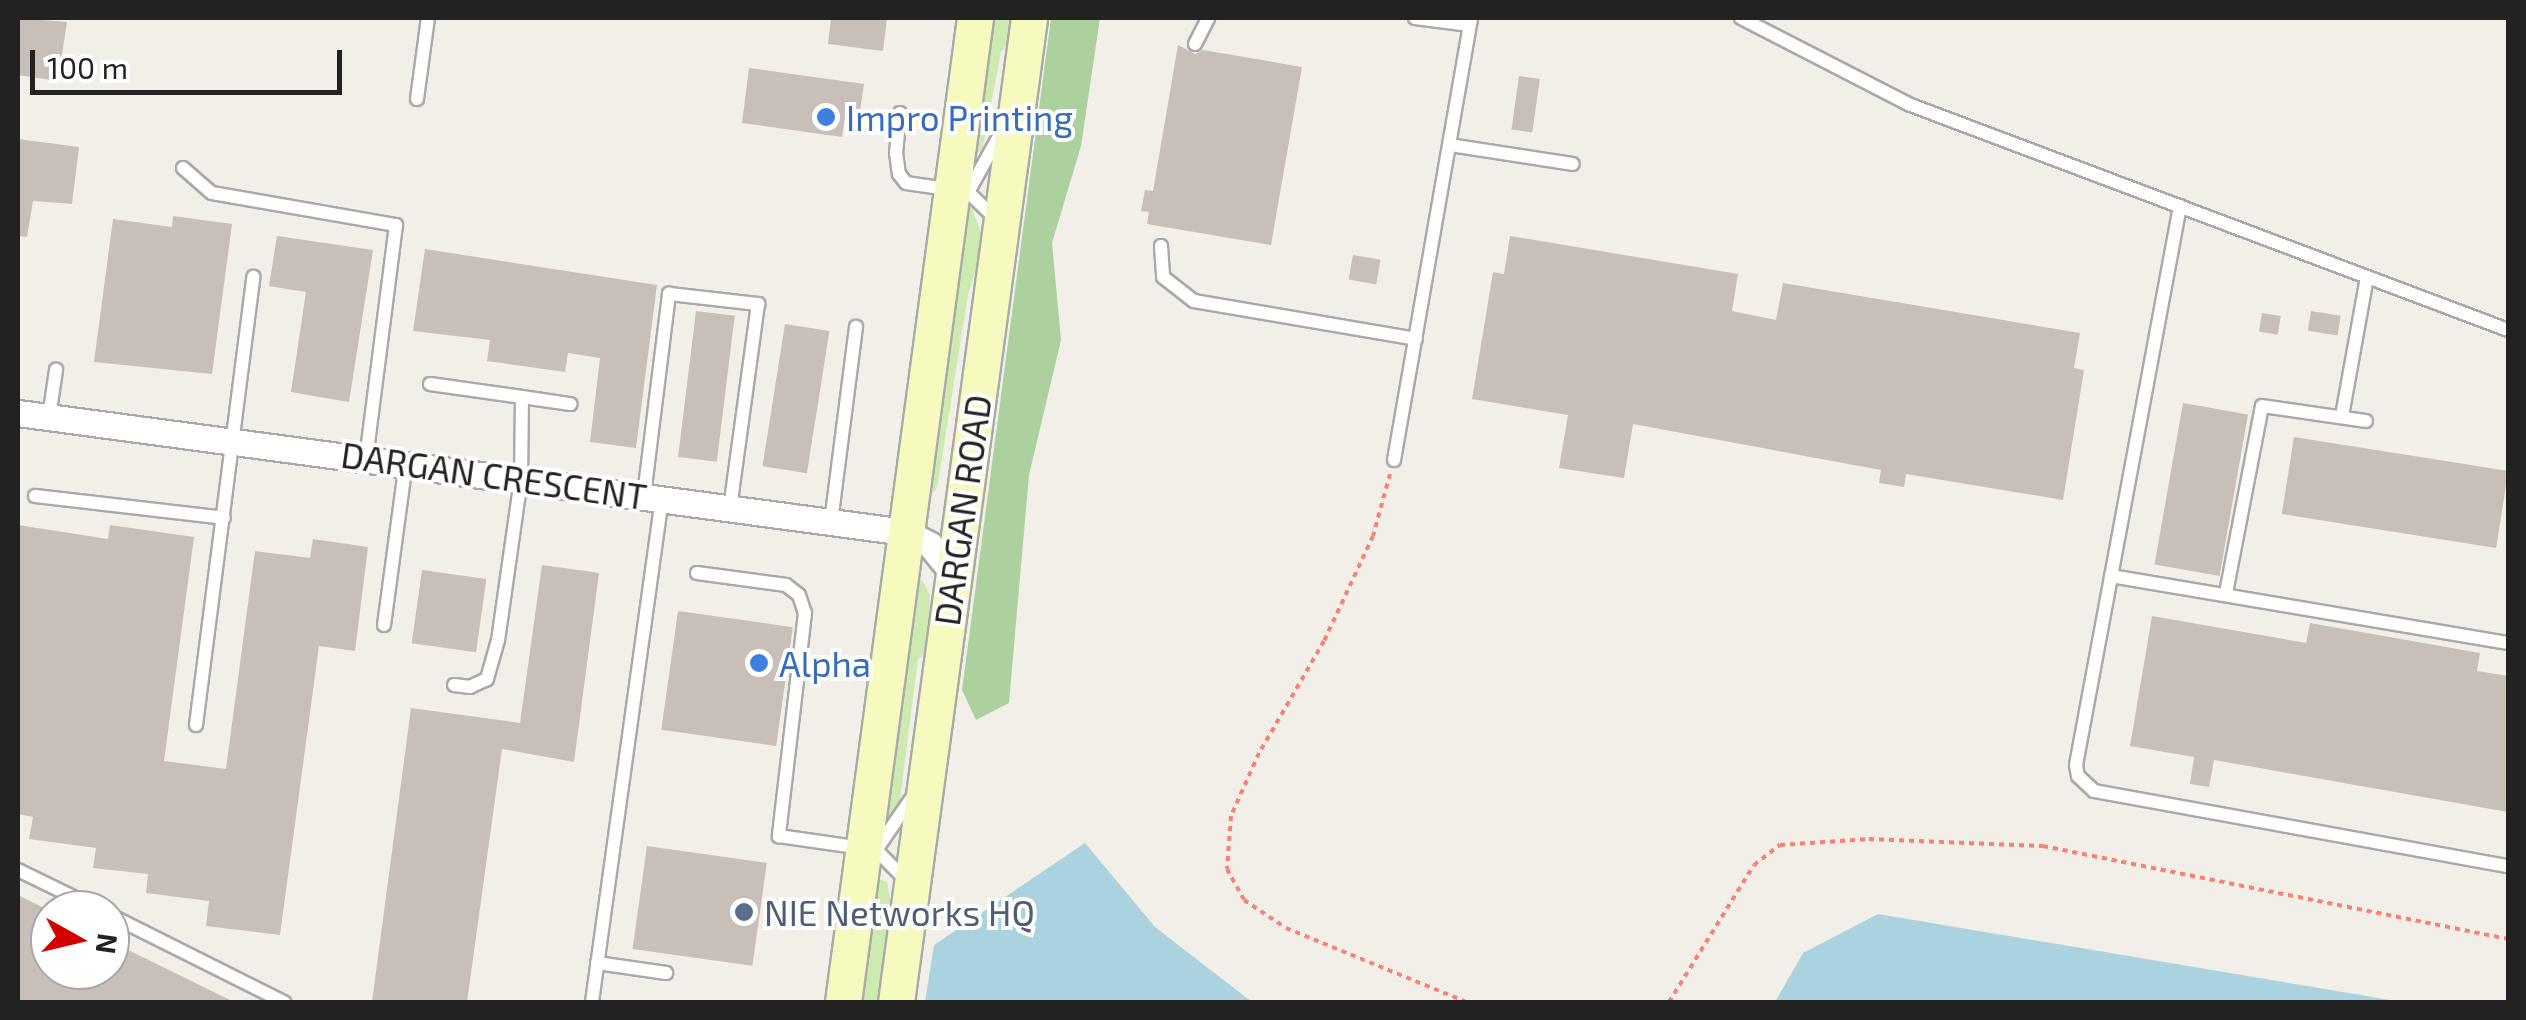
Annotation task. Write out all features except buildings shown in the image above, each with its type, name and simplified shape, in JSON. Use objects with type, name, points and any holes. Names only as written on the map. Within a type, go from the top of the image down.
[{"type":"street","name":"DARGAN ROAD","points":[[843,1002],[869,849],[960,190],[976,18]]},
{"type":"street","name":"DARGAN ROAD","points":[[896,1002],[1029,18]]},
{"type":"street","name":"DARGAN CRESCENT","points":[[18,413],[653,496],[911,534]]},
{"type":"street","points":[[953,573],[911,534],[970,447]]},
{"type":"lane","points":[[417,99],[428,18]]},
{"type":"lane","points":[[1195,44],[1208,18]]},
{"type":"lane","points":[[1394,460],[1470,22],[1415,18]]},
{"type":"lane","points":[[1741,18],[1908,104],[2508,330]]},
{"type":"lane","points":[[960,190],[1016,110]]},
{"type":"lane","points":[[900,113],[896,153],[899,174],[906,183],[960,190],[991,212],[1001,228]]},
{"type":"lane","points":[[1450,144],[1574,164]]},
{"type":"lane","points":[[183,168],[212,193],[396,225],[366,458]]},
{"type":"lane","points":[[2180,206],[2076,765],[2082,784],[2094,791],[2508,866]]},
{"type":"lane","points":[[1161,246],[1164,277],[1194,301],[1416,339]]},
{"type":"lane","points":[[196,725],[254,277]]},
{"type":"lane","points":[[2342,416],[2367,277]]},
{"type":"lane","points":[[592,1002],[653,496],[669,294],[758,304],[730,508]]},
{"type":"lane","points":[[831,522],[856,327]]},
{"type":"lane","points":[[48,418],[56,370]]},
{"type":"lane","points":[[430,384],[570,404]]},
{"type":"lane","points":[[454,685],[470,687],[487,679],[498,640],[521,479],[522,397]]},
{"type":"lane","points":[[2226,593],[2259,411],[2271,405],[2366,420]]},
{"type":"lane","points":[[384,625],[406,463]]},
{"type":"lane","points":[[35,496],[224,518]]},
{"type":"lane","points":[[698,573],[786,585],[799,595],[805,613],[779,836],[869,849],[912,885]]},
{"type":"lane","points":[[2111,576],[2508,642]]},
{"type":"lane","points":[[869,849],[906,811],[928,762]]},
{"type":"lane","points":[[18,870],[59,890]]},
{"type":"lane","points":[[130,925],[284,1002]]},
{"type":"lane","points":[[597,963],[666,972]]},
{"type":"path","points":[[1394,460],[1373,536],[1324,641],[1260,753],[1231,816],[1227,869],[1244,900],[1286,928],[1466,1002]]},
{"type":"path","points":[[1669,1002],[1754,865],[1780,845],[1869,839],[2043,846],[2508,938]]},
{"type":"green space","points":[[990,18],[1012,18],[1009,42],[1001,52],[983,147],[969,165]]},
{"type":"green space","points":[[1051,18],[1100,18],[1081,146],[1052,243],[1061,340],[1029,475],[1009,703],[976,720],[962,690]]},
{"type":"green space","points":[[963,208],[972,208],[981,232],[980,255],[968,295],[938,483],[935,492],[926,492]]},
{"type":"green space","points":[[922,580],[930,595],[928,638],[924,655],[918,659],[898,815],[885,821],[914,582]]},
{"type":"green space","points":[[875,878],[887,882],[891,905],[879,1002],[859,1002]]},
{"type":"water","points":[[1085,843],[1155,927],[1252,1002],[925,1002],[934,945]]},
{"type":"water","points":[[1878,914],[2402,1002],[1775,1002],[1803,953]]},
{"type":"place","name":"Impro Printing","points":[[826,117]]},
{"type":"place","name":"Alpha","points":[[759,663]]},
{"type":"place","name":"NIE Networks HQ","points":[[744,912]]}]
